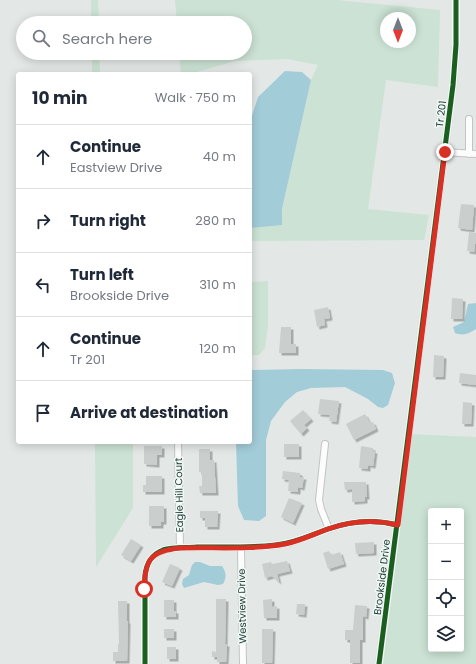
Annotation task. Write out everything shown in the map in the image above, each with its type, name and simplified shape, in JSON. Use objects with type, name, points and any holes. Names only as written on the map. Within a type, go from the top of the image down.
[{"type":"street","name":"Tr 201","points":[[432,254],[455,63],[456,0]]},
{"type":"street","points":[[469,119],[469,154]]},
{"type":"street","points":[[445,152],[476,154]]},
{"type":"street","name":"Brookside Drive","points":[[379,664],[432,254]]},
{"type":"street","name":"Eagle Hill Court","points":[[178,444],[180,548]]},
{"type":"street","points":[[325,444],[319,500],[328,529]]},
{"type":"street","points":[[145,664],[145,576],[148,563],[153,556],[165,550],[180,548],[241,547],[286,544],[350,523],[367,521],[385,522],[398,525]]},
{"type":"street","name":"Westview Drive","points":[[241,547],[243,664]]},
{"type":"green space","points":[[91,0],[98,0],[99,16],[91,16]]},
{"type":"green space","points":[[175,0],[336,0],[440,10],[438,87],[386,80],[368,209],[429,215],[424,240],[252,241],[252,228],[282,225],[282,209],[311,80],[318,65],[288,59],[235,61],[197,72],[181,72],[180,60],[252,60],[252,16],[176,16]]},
{"type":"green space","points":[[92,60],[99,60],[100,72],[92,72]]},
{"type":"green space","points":[[268,281],[268,325],[265,348],[259,355],[252,355],[252,282]]},
{"type":"green space","points":[[409,434],[476,437],[476,664],[379,664]]},
{"type":"green space","points":[[95,444],[133,444],[133,508],[96,567]]},
{"type":"water","points":[[285,71],[302,72],[311,80],[282,209],[282,225],[252,228],[252,116],[258,97]]},
{"type":"water","points":[[476,303],[476,329],[466,334],[455,333],[453,327],[464,322],[468,304]]},
{"type":"water","points":[[252,370],[383,370],[392,373],[395,383],[388,405],[383,408],[378,407],[368,399],[345,387],[311,388],[297,392],[285,402],[271,421],[266,440],[266,516],[259,521],[244,520],[238,506],[236,444],[252,444]]},
{"type":"water","points":[[195,562],[200,562],[210,566],[222,566],[226,575],[223,584],[218,585],[204,582],[184,588],[182,584],[183,579],[189,575],[192,565]]},
{"type":"building","points":[[461,204],[474,205],[472,230],[458,228]]},
{"type":"building","points":[[469,232],[476,233],[474,252],[467,251]]},
{"type":"building","points":[[452,298],[463,299],[462,319],[451,319]]},
{"type":"building","points":[[328,307],[330,318],[324,319],[325,325],[317,327],[314,310]]},
{"type":"building","points":[[281,327],[291,327],[291,344],[296,344],[296,353],[279,353]]},
{"type":"building","points":[[434,355],[444,356],[443,377],[433,377]]},
{"type":"building","points":[[460,373],[476,375],[476,385],[459,383]]},
{"type":"building","points":[[320,399],[339,401],[336,422],[329,421],[330,415],[318,414]]},
{"type":"building","points":[[463,402],[472,403],[471,424],[462,424]]},
{"type":"building","points":[[303,410],[311,419],[304,425],[307,428],[301,434],[290,421]]},
{"type":"building","points":[[365,414],[370,423],[373,422],[376,429],[354,440],[346,424]]},
{"type":"building","points":[[284,444],[299,444],[299,457],[284,457]]},
{"type":"building","points":[[144,446],[162,446],[162,455],[157,455],[157,465],[144,464]]},
{"type":"building","points":[[361,446],[373,448],[373,451],[375,451],[373,466],[368,465],[368,469],[359,468]]},
{"type":"building","points":[[199,449],[210,449],[210,460],[214,460],[216,493],[200,493],[199,486],[202,486],[202,472],[199,472]]},
{"type":"building","points":[[283,471],[300,473],[300,477],[304,477],[302,488],[298,487],[298,492],[288,491],[289,480],[282,479]]},
{"type":"building","points":[[146,476],[162,476],[162,492],[143,492],[143,485],[146,485]]},
{"type":"building","points":[[344,482],[366,482],[367,497],[365,497],[365,501],[352,502],[352,489],[345,490]]},
{"type":"building","points":[[289,498],[302,503],[293,523],[281,517]]},
{"type":"building","points":[[149,506],[164,506],[164,522],[161,522],[161,526],[149,526]]},
{"type":"building","points":[[200,511],[218,511],[217,527],[205,527],[205,518],[200,518]]},
{"type":"building","points":[[131,539],[141,545],[131,561],[121,555]]},
{"type":"building","points":[[374,542],[374,553],[356,554],[355,543]]},
{"type":"building","points":[[329,551],[331,555],[340,552],[344,564],[328,569],[323,553]]},
{"type":"building","points":[[287,561],[290,571],[277,574],[279,582],[272,576],[265,578],[262,564]]},
{"type":"building","points":[[170,564],[180,568],[172,586],[162,582]]},
{"type":"building","points":[[216,599],[226,599],[226,662],[217,662],[217,657],[212,657],[212,651],[216,652]]},
{"type":"building","points":[[272,599],[272,607],[277,606],[277,618],[264,618],[263,600]]},
{"type":"building","points":[[164,600],[174,600],[174,611],[176,611],[176,617],[164,617]]},
{"type":"building","points":[[118,601],[127,601],[127,661],[113,661],[113,652],[118,652],[119,644]]},
{"type":"building","points":[[297,604],[305,604],[304,615],[296,614]]},
{"type":"building","points":[[355,605],[367,606],[366,617],[363,616],[363,640],[360,640],[360,663],[350,663],[350,640],[345,640],[345,630],[353,630]]},
{"type":"building","points":[[164,629],[174,629],[174,638],[164,638]]},
{"type":"building","points":[[262,629],[273,629],[272,663],[262,663]]},
{"type":"building","points":[[167,647],[176,647],[176,659],[167,659]]},
{"type":"cycle path","points":[[379,664],[453,85],[456,45],[456,0]]},
{"type":"cycle path","points":[[145,664],[145,576],[150,560],[159,552],[176,548],[246,547],[283,544],[296,541],[337,526],[362,522],[380,522],[397,525]]},
{"type":"route","points":[[144,589],[145,571],[148,563],[150,559],[160,551],[180,548],[277,545],[294,542],[341,525],[367,521],[385,522],[398,525],[445,152]]}]
